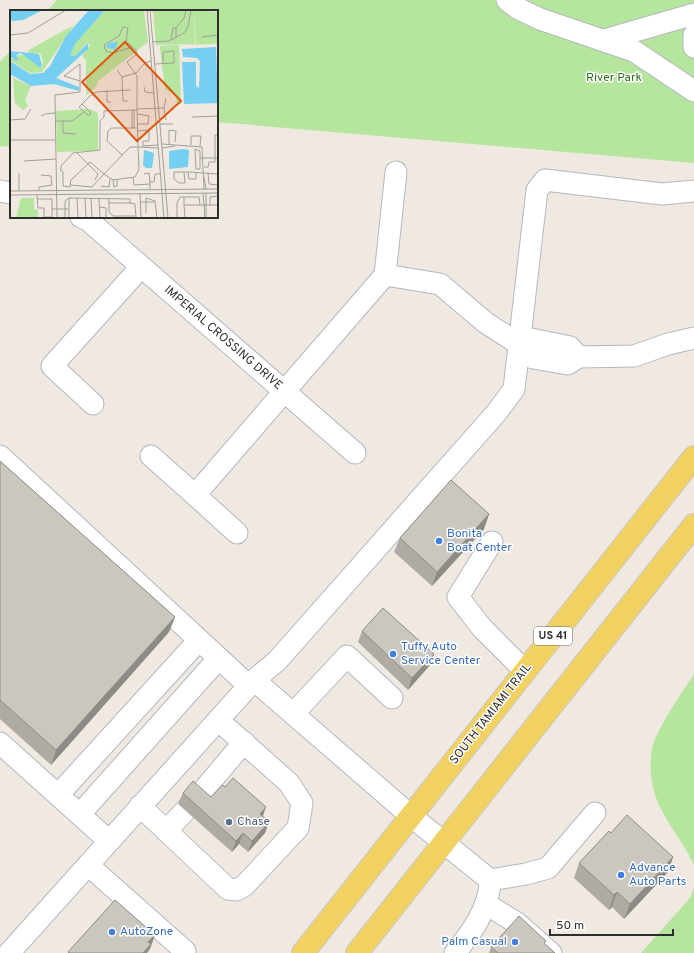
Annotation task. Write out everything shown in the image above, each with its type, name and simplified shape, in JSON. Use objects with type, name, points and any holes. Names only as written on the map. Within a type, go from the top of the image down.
[{"type":"main road","name":"SOUTH TAMIAMI TRAIL","points":[[303,953],[694,457]]},
{"type":"main road","points":[[357,953],[694,525]]},
{"type":"lane","points":[[507,0],[517,8],[540,19],[634,51],[694,91]]},
{"type":"lane","points":[[604,40],[694,14]]},
{"type":"lane","points":[[694,35],[694,48]]},
{"type":"lane","points":[[396,172],[385,276],[440,284],[486,324],[520,344],[533,358],[568,364],[578,357],[634,356],[668,344],[694,338]]},
{"type":"lane","points":[[9,953],[218,720],[252,683],[277,661],[497,412],[514,389],[537,190],[545,180],[662,194],[694,191]]},
{"type":"lane","points":[[0,191],[10,193]]},
{"type":"lane","name":"IMPERIAL CROSSING DRIVE","points":[[83,218],[88,220],[285,392],[385,276]]},
{"type":"lane","points":[[93,404],[52,366],[141,267]]},
{"type":"lane","points":[[195,495],[285,392],[355,453]]},
{"type":"lane","points":[[0,456],[219,658],[293,714],[411,816],[490,880],[526,874],[548,868],[595,813]]},
{"type":"lane","points":[[151,456],[237,534]]},
{"type":"lane","points":[[492,542],[458,597],[482,628],[525,671]]},
{"type":"lane","points":[[58,795],[199,640]]},
{"type":"lane","points":[[293,714],[348,656],[392,698]]},
{"type":"lane","points":[[80,814],[219,658]]},
{"type":"lane","points":[[140,806],[228,889],[236,890],[244,886],[298,828],[302,803],[289,783],[218,720]]},
{"type":"lane","points":[[166,831],[196,799],[244,742]]},
{"type":"lane","points":[[0,743],[109,841]]},
{"type":"lane","points":[[88,865],[185,951],[183,953]]},
{"type":"lane","points":[[455,953],[464,942],[486,904],[490,890],[490,880]]},
{"type":"lane","points":[[486,904],[517,923],[551,953]]},
{"type":"green space","name":"River Park","points":[[57,0],[694,0],[694,163],[218,122],[218,10],[48,10]]},
{"type":"green space","points":[[10,51],[10,147],[0,146],[0,62]]},
{"type":"green space","points":[[694,674],[694,865],[658,803],[652,783],[651,755],[653,746],[662,725]]},
{"type":"green space","points":[[694,887],[694,953],[641,953],[690,898]]},
{"type":"building","points":[[0,461],[175,617],[56,750],[0,700]]},
{"type":"building","name":"Bonita Boat Center","points":[[451,480],[489,514],[437,572],[400,538]]},
{"type":"building","name":"Tuffy Auto Service Center","points":[[383,608],[434,654],[412,678],[362,631]]},
{"type":"building","name":"Chase","points":[[233,778],[266,807],[260,814],[269,822],[252,841],[243,833],[236,841],[183,793],[193,781],[211,797],[222,785],[225,787]]},
{"type":"building","name":"Advance Auto Parts","points":[[627,815],[673,857],[630,904],[617,892],[614,895],[579,863],[609,831],[611,833]]},
{"type":"building","points":[[115,900],[155,935],[148,942],[151,944],[143,953],[69,953],[68,952]]},
{"type":"building","points":[[519,916],[546,941],[544,943],[555,953],[498,953],[491,947]]},
{"type":"place","name":"Bonita Boat Center","points":[[439,541]]},
{"type":"place","name":"Tuffy Auto Service Center","points":[[393,654]]},
{"type":"place","name":"Chase","points":[[229,822]]},
{"type":"place","name":"Advance Auto Parts","points":[[621,875]]},
{"type":"place","name":"AutoZone","points":[[112,932]]},
{"type":"place","name":"Palm Casual","points":[[515,942]]}]
